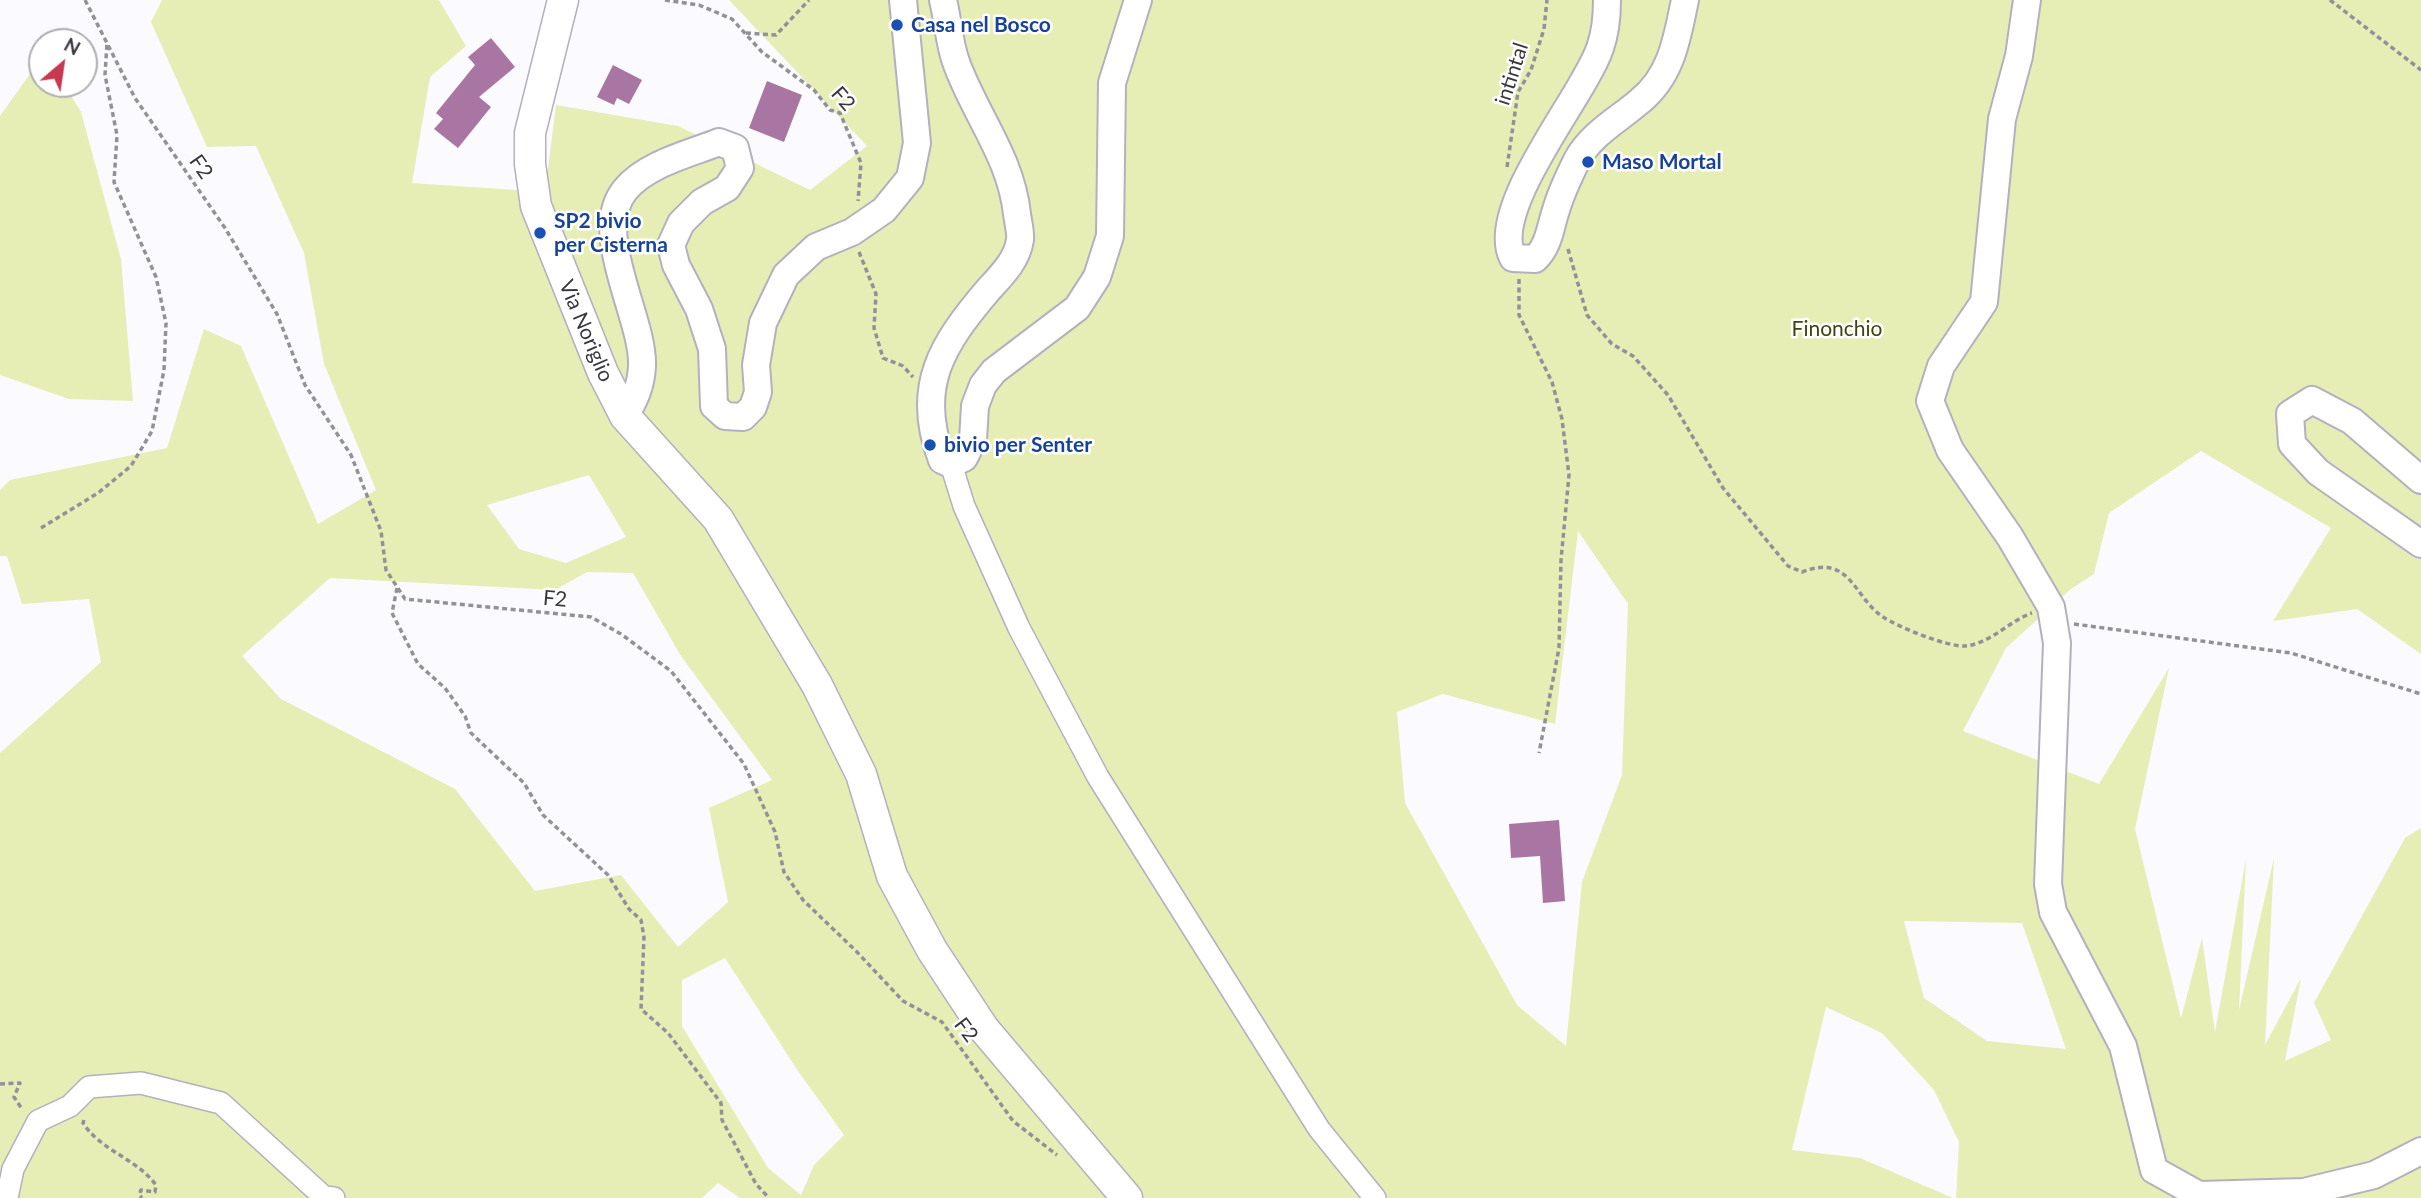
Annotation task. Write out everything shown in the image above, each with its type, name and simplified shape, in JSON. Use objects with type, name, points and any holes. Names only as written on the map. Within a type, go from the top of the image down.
[{"type":"main road","name":"Via Noriglio","points":[[563,0],[530,133],[530,164],[541,219],[603,373],[625,416],[718,519],[779,618],[817,685],[861,774],[892,876],[932,950],[984,1029],[1127,1198]]},
{"type":"street","points":[[625,416],[639,390],[643,363],[618,258],[613,220],[624,191],[656,167],[719,142],[735,148],[740,168],[727,188],[702,202],[681,223],[671,245],[676,265],[699,309],[709,339],[714,406],[725,416],[743,417],[753,407],[758,393],[756,365],[763,323],[786,275],[817,247],[852,232],[884,210],[910,178],[917,143],[903,0]]},
{"type":"street","points":[[943,0],[956,62],[998,145],[1015,196],[1020,240],[1009,267],[952,334],[940,355],[930,402],[933,437],[942,460],[951,464],[964,458],[973,440],[975,406],[983,385],[994,371],[1077,307],[1097,278],[1110,236],[1112,83],[1138,0]]},
{"type":"street","points":[[1607,0],[1600,50],[1555,126],[1508,223],[1506,246],[1513,258],[1535,259],[1544,250],[1556,209],[1578,158],[1593,139],[1642,100],[1659,81],[1678,41],[1685,0]]},
{"type":"street","points":[[2027,0],[2019,57],[2002,119],[1984,302],[1941,366],[1930,401],[1950,450],[2010,537],[2051,607],[2057,643],[2048,884],[2053,912],[2123,1046],[2154,1170],[2199,1195],[2304,1192],[2374,1175],[2421,1151]]},
{"type":"street","points":[[2421,480],[2352,421],[2312,400],[2290,414],[2292,444],[2318,472],[2421,544]]},
{"type":"street","points":[[951,464],[964,506],[1019,628],[1098,777],[1319,1129],[1375,1198]]},
{"type":"street","points":[[7,1198],[13,1169],[38,1121],[70,1106],[89,1087],[141,1083],[221,1103],[324,1197],[334,1198]]},
{"type":"path","name":"F2","points":[[85,0],[135,98],[225,228],[276,314],[305,385],[351,455],[381,531],[386,570],[405,599],[591,617],[621,634],[671,670],[722,733],[750,775],[775,832],[784,872],[803,900],[903,1001],[942,1022],[1013,1121],[1064,1160]]},
{"type":"path","name":"F2","points":[[665,0],[699,5],[732,19],[762,52],[814,90],[830,110],[840,113],[861,163],[862,175],[852,232]]},
{"type":"path","points":[[746,33],[776,35],[809,0]]},
{"type":"path","name":"intintal","points":[[1519,198],[1506,169],[1518,92],[1531,70],[1544,29],[1547,0]]},
{"type":"path","points":[[2330,0],[2421,70]]},
{"type":"path","points":[[41,528],[98,493],[131,466],[152,431],[164,370],[166,323],[156,278],[114,182],[117,146],[105,75],[107,41]]},
{"type":"path","points":[[852,232],[876,294],[874,328],[883,358],[903,366],[930,402]]},
{"type":"path","points":[[1567,247],[1587,315],[1612,344],[1633,356],[1668,395],[1723,488],[1788,566],[1802,572],[1813,568],[1833,568],[1852,580],[1882,616],[1893,622],[1963,646],[1980,642],[2016,619],[2051,607],[2068,623],[2291,653],[2421,694]]},
{"type":"path","points":[[1524,260],[1518,283],[1520,315],[1552,382],[1562,418],[1569,475],[1561,559],[1559,648],[1539,753]]},
{"type":"path","points":[[395,583],[398,590],[392,613],[418,664],[444,688],[465,716],[471,733],[524,783],[543,815],[608,876],[629,909],[641,920],[644,937],[641,1009],[668,1033],[721,1103],[722,1120],[756,1184],[769,1198]]},
{"type":"path","points":[[0,1084],[16,1081],[20,1083],[13,1097],[22,1109],[30,1112]]},
{"type":"path","points":[[70,1106],[65,1114],[67,1117],[83,1114],[83,1123],[90,1134],[149,1176],[156,1185],[155,1192],[141,1190],[139,1195],[142,1198]]},
{"type":"green space","name":"Finonchio","points":[[162,0],[439,0],[466,46],[430,77],[412,183],[545,192],[556,105],[678,126],[810,190],[867,146],[729,0],[2421,0],[2421,654],[2357,609],[2273,621],[2331,528],[2201,451],[2109,513],[2094,574],[2071,589],[2006,648],[1963,731],[2099,784],[2169,668],[2135,829],[2181,1018],[2202,938],[2215,1032],[2246,859],[2239,1010],[2274,858],[2265,1045],[2301,978],[2285,1061],[2331,1040],[2314,1003],[2405,838],[2421,828],[2421,1198],[1956,1198],[1959,1142],[1934,1090],[1882,1033],[1826,1007],[1792,1150],[1860,1158],[1953,1198],[740,1198],[718,1183],[702,1198],[0,1198],[0,753],[101,662],[89,599],[22,604],[7,556],[0,556],[0,490],[10,480],[167,448],[204,329],[241,346],[318,524],[376,490],[324,364],[304,253],[256,146],[207,147],[151,22]],"holes":[[[589,475],[626,537],[566,563],[519,549],[487,505]],[[1578,531],[1628,604],[1622,775],[1582,882],[1566,1046],[1517,1005],[1405,803],[1397,712],[1443,694],[1555,724]],[[587,572],[633,573],[681,656],[772,780],[709,808],[728,902],[678,947],[621,875],[535,891],[455,789],[281,699],[242,656],[330,578],[555,590]],[[1904,921],[2022,923],[2066,1049],[1987,1041],[1924,998]],[[725,958],[798,1071],[844,1135],[814,1165],[801,1195],[768,1168],[682,1026],[682,980]]]},
{"type":"green space","points":[[28,77],[28,98],[72,98],[81,112],[121,259],[133,401],[69,399],[0,375],[0,116]]},
{"type":"building","points":[[491,38],[515,67],[479,97],[491,107],[458,148],[434,129],[443,119],[436,113],[475,65],[468,57]]},
{"type":"building","points":[[613,65],[642,80],[629,104],[617,98],[614,105],[597,97]]},
{"type":"building","points":[[767,81],[802,95],[784,142],[749,128]]},
{"type":"building","points":[[1559,820],[1565,901],[1543,903],[1540,856],[1511,858],[1509,824]]},
{"type":"place","name":"Casa nel Bosco","points":[[897,25]]},
{"type":"place","name":"Maso Mortal","points":[[1588,162]]},
{"type":"place","name":"SP2 bivio per Cisterna","points":[[540,233]]},
{"type":"place","name":"bivio per Senter","points":[[930,445]]}]
